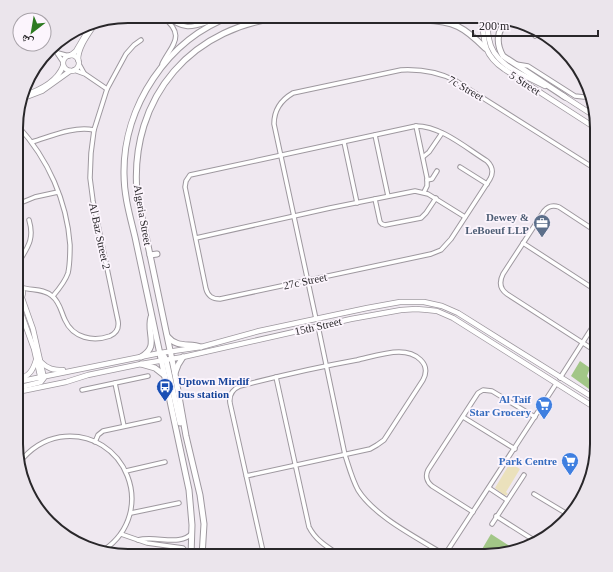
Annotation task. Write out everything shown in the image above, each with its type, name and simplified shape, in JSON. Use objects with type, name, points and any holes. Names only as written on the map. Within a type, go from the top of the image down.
[{"type":"main road","name":"Algeria Street","points":[[203,549],[204,534],[202,505],[186,436],[175,374],[167,360],[160,353],[126,202],[124,164],[126,145],[133,118],[145,91],[162,66],[176,51],[191,38],[217,23]]},
{"type":"main road","name":"Algeria Street","points":[[191,549],[192,532],[189,490],[164,375],[170,352],[137,193],[136,171],[139,145],[146,119],[159,93],[171,74],[185,59],[217,36],[240,26],[252,23]]},
{"type":"main road","points":[[451,23],[471,34],[485,48]]},
{"type":"main road","points":[[504,25],[500,30],[498,41],[498,46],[503,56],[566,98]]},
{"type":"main road","points":[[150,255],[157,254]]},
{"type":"main road","points":[[141,357],[149,352],[152,345],[149,326],[152,316]]},
{"type":"main road","points":[[167,336],[179,345],[201,346]]},
{"type":"main road","points":[[175,374],[178,365],[183,358]]},
{"type":"main road","points":[[167,360],[181,426],[186,436]]},
{"type":"main road","points":[[141,364],[155,368],[164,375]]},
{"type":"street","points":[[162,66],[174,46],[176,36],[172,26],[169,23]]},
{"type":"street","points":[[176,23],[189,27],[206,23]]},
{"type":"street","points":[[482,23],[483,41],[485,48]]},
{"type":"street","name":"5 Street","points":[[488,23],[488,38],[491,48],[497,58],[589,112]]},
{"type":"street","points":[[28,96],[42,91],[77,68],[78,53],[91,30]]},
{"type":"street","points":[[29,93],[51,81],[60,73],[65,58],[70,56],[76,50],[87,31]]},
{"type":"street","name":"Al Baz Street 2","points":[[53,296],[60,307],[67,324],[78,335],[90,339],[98,338],[113,334],[118,328],[118,321],[92,193],[90,162],[94,130],[107,89],[126,54],[141,40]]},
{"type":"street","name":"5 Street","points":[[485,48],[491,58],[500,66],[590,124]]},
{"type":"street","points":[[56,52],[75,56],[85,74]]},
{"type":"street","points":[[56,52],[66,69],[85,74],[107,89]]},
{"type":"street","points":[[513,64],[528,66],[575,96],[585,97]]},
{"type":"street","name":"7c Street","points":[[280,155],[274,124],[275,115],[280,104],[288,96],[293,93],[401,70],[416,70],[435,72],[456,80],[590,166]]},
{"type":"street","points":[[416,126],[427,180],[424,192]]},
{"type":"street","points":[[316,319],[280,155],[416,126],[428,127],[442,133],[429,152],[423,157]]},
{"type":"street","points":[[32,142],[72,130],[83,128],[94,130]]},
{"type":"street","points":[[23,132],[32,142],[44,161],[58,192],[68,225],[70,261],[66,278],[53,296],[39,290],[23,287]]},
{"type":"street","name":"27c Street","points":[[280,155],[193,174],[186,180],[185,187],[206,288],[207,292],[212,298],[220,299],[436,252],[448,243],[487,184],[492,171],[490,164],[442,133]]},
{"type":"street","points":[[375,135],[388,196]]},
{"type":"street","points":[[344,142],[357,203]]},
{"type":"street","points":[[460,166],[487,184]]},
{"type":"street","points":[[427,180],[432,179],[437,171]]},
{"type":"street","points":[[196,238],[415,191],[424,192],[436,198],[465,217]]},
{"type":"street","points":[[23,201],[58,192]]},
{"type":"street","points":[[375,199],[380,222],[385,225],[421,218],[436,198]]},
{"type":"street","points":[[590,227],[559,207],[552,206],[546,208],[503,274],[500,282],[504,292],[590,347]]},
{"type":"street","points":[[23,254],[31,240],[32,232],[29,220]]},
{"type":"street","points":[[523,243],[590,286]]},
{"type":"street","points":[[23,295],[29,289]]},
{"type":"street","name":"15th Street","points":[[23,380],[42,378],[68,371],[201,346],[259,331],[367,308],[400,302],[416,302],[442,306],[465,317],[590,396]]},
{"type":"street","points":[[23,303],[28,312],[42,378],[49,385]]},
{"type":"street","points":[[351,319],[357,315],[368,313],[369,310],[367,308]]},
{"type":"street","name":"15th Street","points":[[23,391],[141,364],[183,358],[351,319],[401,310],[416,309],[437,311],[453,318],[590,405]]},
{"type":"street","points":[[23,312],[28,312]]},
{"type":"street","points":[[23,319],[38,360],[51,370],[68,371]]},
{"type":"street","points":[[318,326],[345,455],[354,482],[362,496],[384,517],[435,549]]},
{"type":"street","points":[[560,378],[590,330]]},
{"type":"street","points":[[490,342],[491,338],[493,337],[512,347]]},
{"type":"street","points":[[246,476],[374,448],[384,440],[425,376],[426,368],[422,360],[406,353],[395,352],[276,377],[237,387],[232,392],[230,403],[246,476],[262,549]]},
{"type":"street","points":[[23,378],[30,374],[38,360]]},
{"type":"street","points":[[82,390],[148,376]]},
{"type":"street","points":[[276,377],[309,528],[314,536],[332,549]]},
{"type":"street","points":[[23,386],[42,378]]},
{"type":"street","points":[[114,383],[124,426]]},
{"type":"street","points":[[448,549],[556,384]]},
{"type":"street","points":[[473,512],[432,486],[427,479],[428,470],[478,393],[486,389],[492,391],[535,417]]},
{"type":"street","points":[[463,417],[514,449]]},
{"type":"street","points":[[95,442],[98,435],[103,431],[159,419]]},
{"type":"street","points":[[24,457],[30,450],[38,445],[57,438],[76,437],[95,442],[113,454],[126,471],[132,492],[131,513],[121,534],[108,547]]},
{"type":"street","points":[[126,471],[165,462]]},
{"type":"street","points":[[492,524],[524,475]]},
{"type":"street","points":[[489,488],[507,500]]},
{"type":"street","points":[[534,494],[564,512]]},
{"type":"street","points":[[131,513],[179,503]]},
{"type":"street","points":[[496,516],[531,538]]},
{"type":"street","points":[[138,540],[150,538],[181,540],[188,537],[192,532]]},
{"type":"street","points":[[121,534],[147,543],[180,547],[185,549]]},
{"type":"green space","points":[[580,361],[590,368],[587,376],[590,381],[589,389],[571,376]]},
{"type":"green space","points":[[491,534],[509,546],[492,549],[482,549]]},
{"type":"sand","points":[[510,463],[520,469],[506,492],[508,494],[505,496],[495,488]]},
{"type":"place","name":"Dewey & LeBoeuf LLP","points":[[542,238]]},
{"type":"place","name":"Uptown Mirdif bus station","points":[[165,402]]},
{"type":"place","name":"Al Taif Star Grocery","points":[[544,420]]},
{"type":"place","name":"Park Centre","points":[[570,476]]}]
